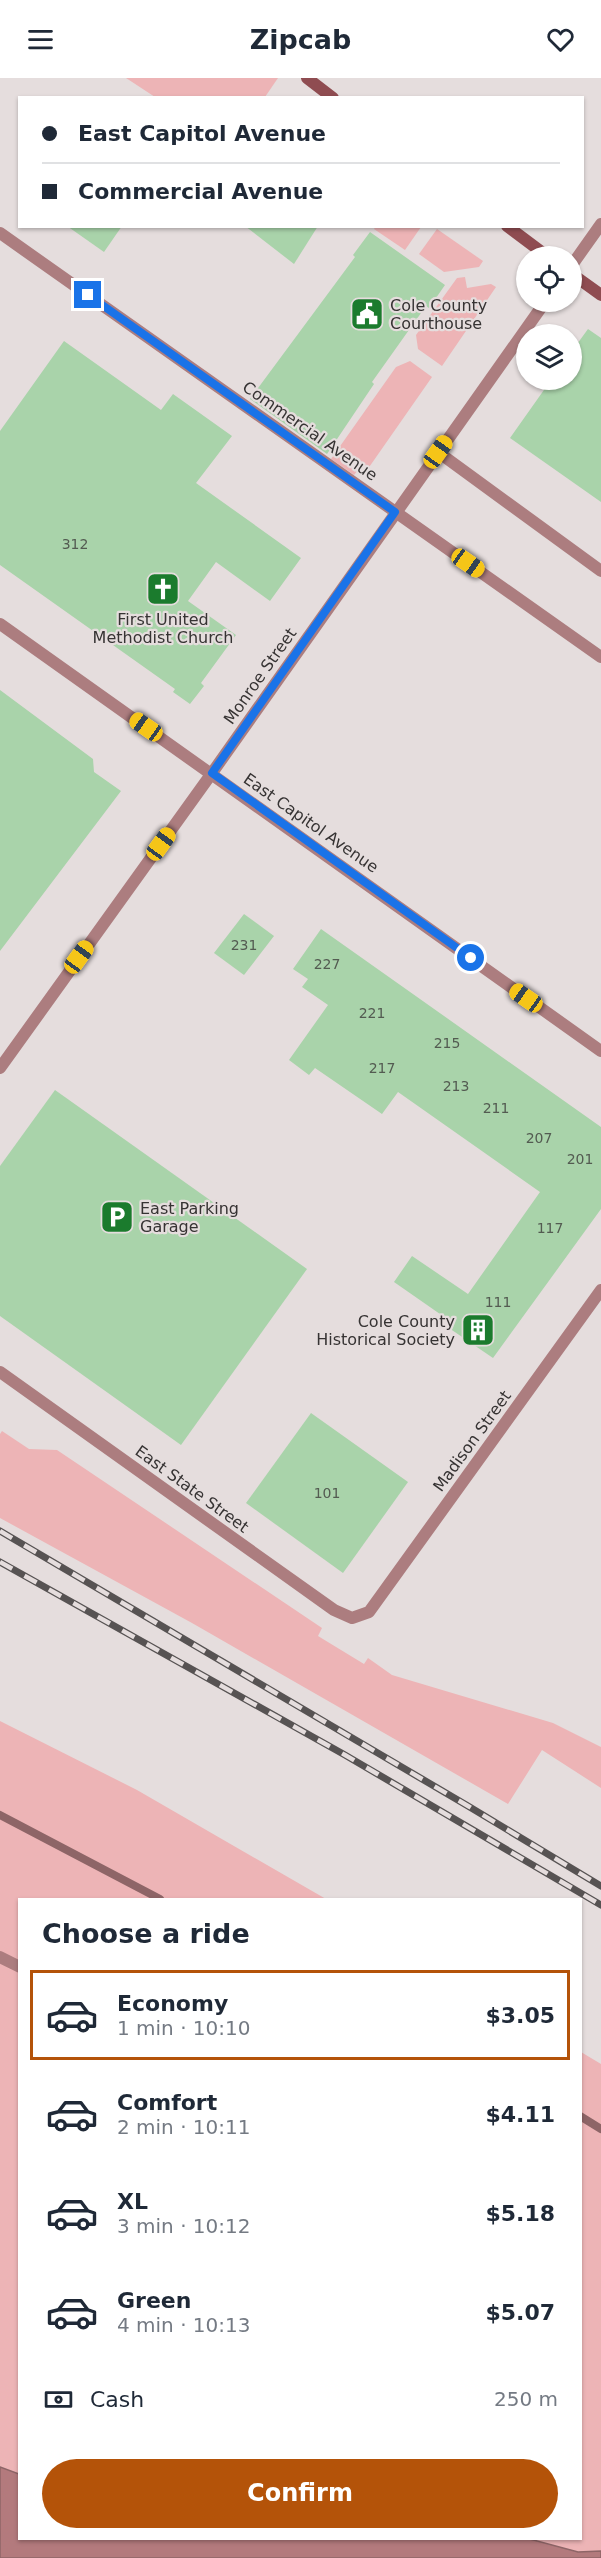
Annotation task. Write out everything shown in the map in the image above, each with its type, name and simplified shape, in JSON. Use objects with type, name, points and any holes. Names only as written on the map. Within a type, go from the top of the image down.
[{"type":"main road","points":[[307,78],[330,96]]},
{"type":"main road","points":[[510,228],[534,246]]},
{"type":"main road","points":[[582,281],[601,295]]},
{"type":"street","points":[[582,251],[601,224]]},
{"type":"street","name":"Commercial Avenue","points":[[0,233],[601,657]]},
{"type":"street","name":"Monroe Street","points":[[0,1068],[538,312]]},
{"type":"street","points":[[438,452],[601,571]]},
{"type":"street","name":"East Capitol Avenue","points":[[0,624],[601,1051]]},
{"type":"street","name":"Madison Street","points":[[369,1612],[601,1290]]},
{"type":"street","name":"East State Street","points":[[0,1372],[334,1610],[352,1618],[369,1612]]},
{"type":"street","points":[[0,1957],[18,1966]]},
{"type":"shaded area","points":[[126,78],[278,78],[266,96],[153,96]]},
{"type":"shaded area","points":[[375,228],[420,228],[405,250]]},
{"type":"shaded area","points":[[437,229],[483,261],[479,267],[444,272],[419,254]]},
{"type":"shaded area","points":[[465,277],[467,288],[491,284],[496,287],[442,366],[418,349],[416,335],[457,278]]},
{"type":"shaded area","points":[[410,361],[432,377],[365,473],[359,469],[354,475],[331,459],[396,367]]},
{"type":"shaded area","points":[[2,1431],[29,1449],[57,1450],[322,1628],[318,1636],[364,1664],[368,1658],[392,1675],[553,1723],[601,1747],[601,1788],[542,1750],[508,1804],[192,1623],[0,1518],[0,1434]]},
{"type":"shaded area","points":[[0,1721],[137,1790],[324,1898],[18,1898],[18,2474],[0,2467]]},
{"type":"shaded area","points":[[582,2053],[601,2064],[601,2551],[578,2552],[533,2540],[582,2540]]},
{"type":"shaded area","points":[[0,2467],[18,2474],[18,2540],[533,2540],[578,2552],[601,2551],[601,2558],[0,2558]]},
{"type":"building","points":[[70,228],[121,228],[104,252]]},
{"type":"building","points":[[248,228],[317,228],[294,264]]},
{"type":"building","name":"Cole County Courthouse","points":[[370,232],[445,285],[429,308],[426,306],[372,382],[374,384],[327,454],[250,399],[355,257],[353,255]]},
{"type":"building","points":[[588,329],[601,338],[601,502],[510,438],[544,390],[582,390],[582,337]]},
{"type":"building","points":[[64,341],[161,410],[173,394],[232,436],[196,483],[301,558],[270,601],[216,562],[188,601],[236,635],[201,683],[204,686],[190,704],[173,692],[175,689],[0,565],[0,431]]},
{"type":"building","points":[[0,690],[93,759],[94,772],[121,791],[0,951]]},
{"type":"building","points":[[244,914],[274,936],[244,975],[214,953]]},
{"type":"building","points":[[321,929],[601,1127],[601,1209],[493,1358],[446,1326],[450,1321],[394,1282],[412,1256],[468,1294],[540,1192],[398,1092],[382,1114],[315,1068],[309,1075],[289,1060],[328,1005],[302,987],[308,979],[293,969]]},
{"type":"building","name":"East Parking Garage","points":[[55,1090],[307,1269],[181,1445],[0,1316],[0,1166]]},
{"type":"building","points":[[311,1413],[408,1482],[343,1573],[246,1503]]},
{"type":"waterway","points":[[0,1815],[158,1898]]},
{"type":"waterway","points":[[582,2117],[601,2129]]},
{"type":"railway","points":[[0,1531],[601,1886]]},
{"type":"railway","points":[[0,1562],[345,1755],[601,1905]]},
{"type":"place","name":"Cole County Courthouse","points":[[367,314]]},
{"type":"place","name":"First United Methodist Church","points":[[163,589]]},
{"type":"place","name":"East Parking Garage","points":[[117,1217]]},
{"type":"place","name":"Cole County Historical Society","points":[[478,1330]]},
{"type":"route","points":[[88,295],[395,512],[212,773],[471,958]]}]
